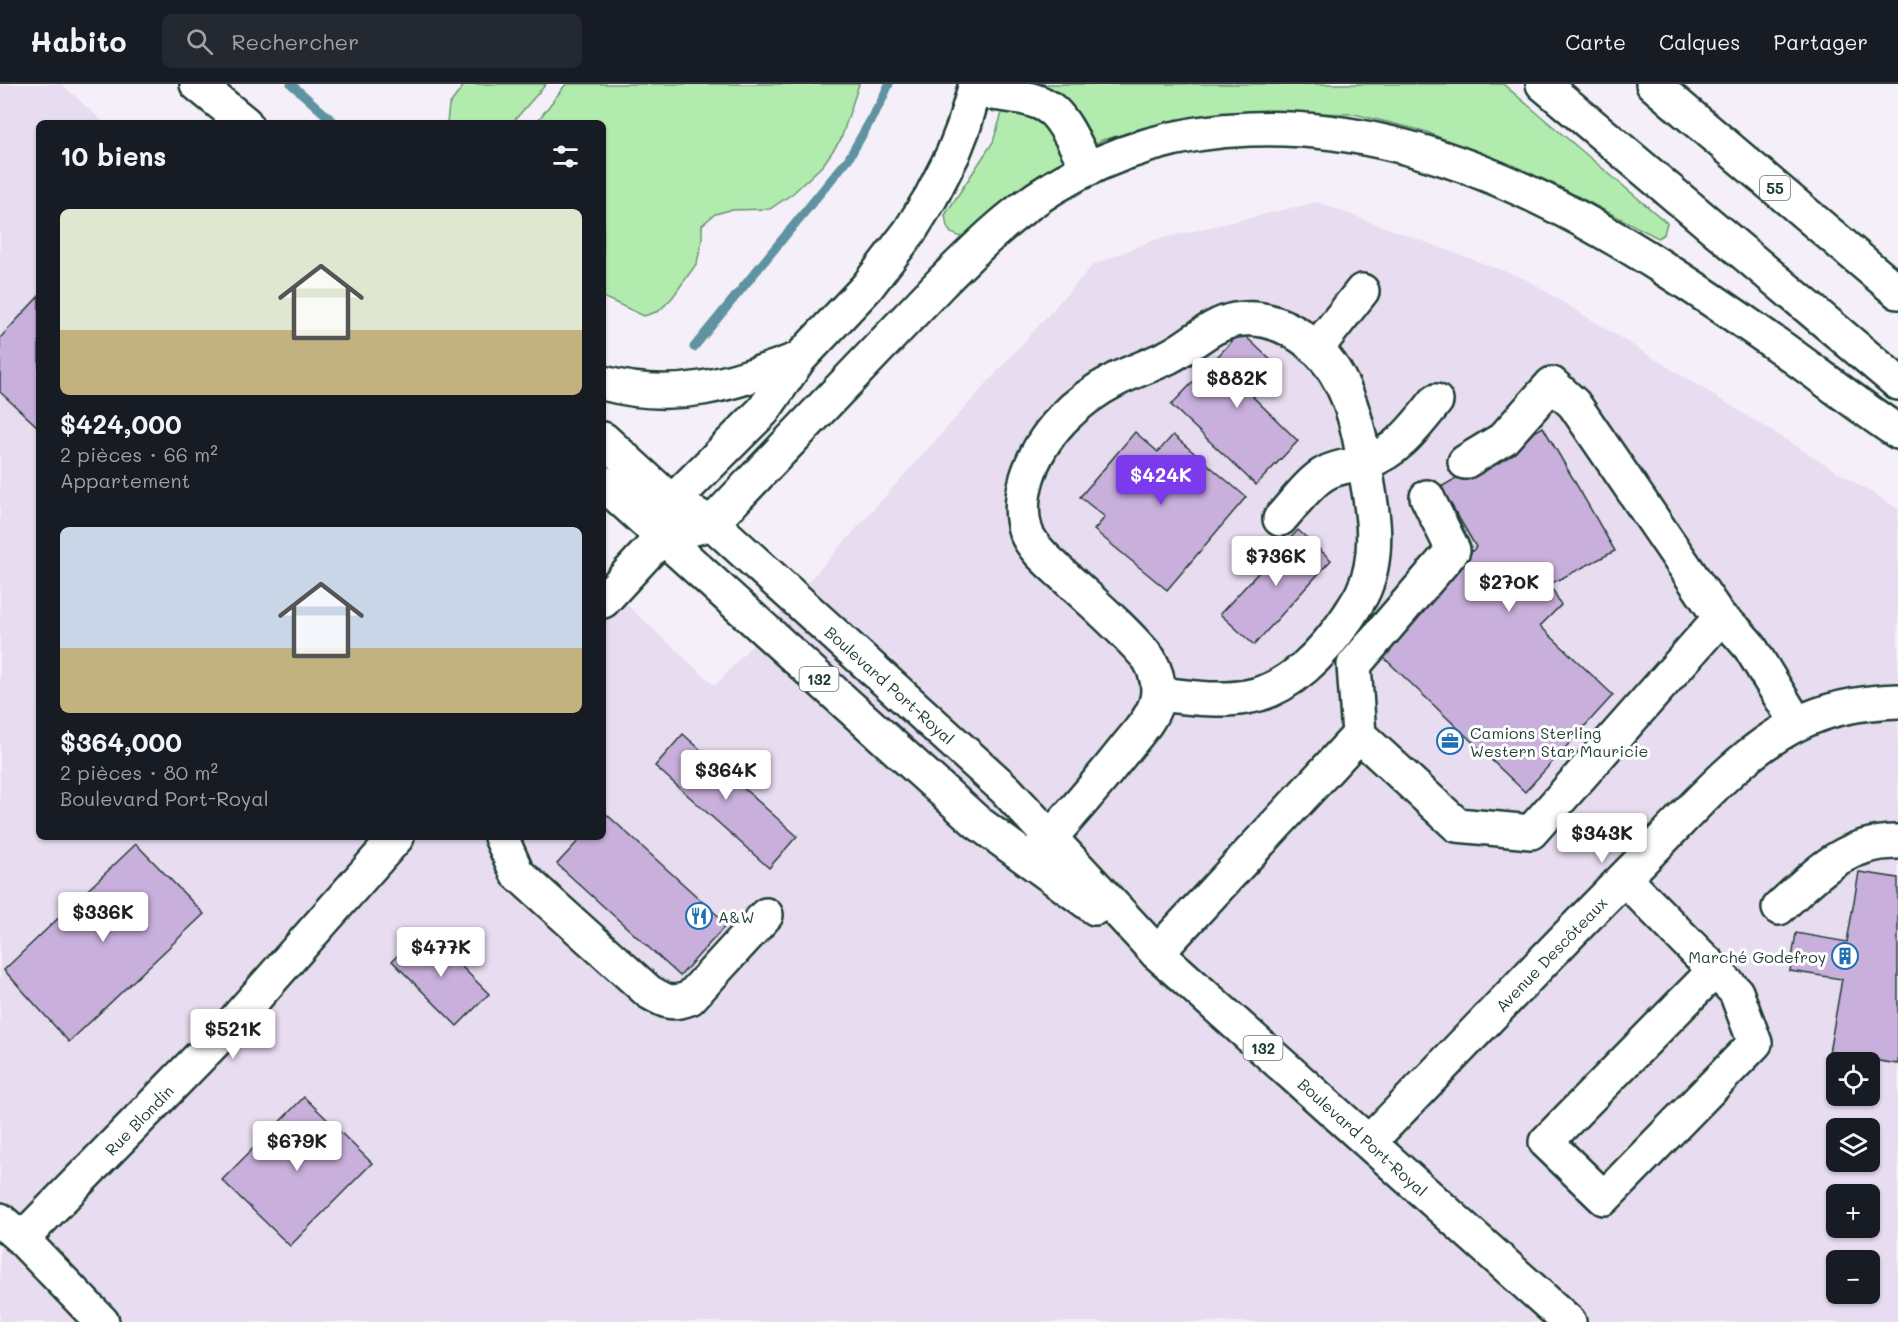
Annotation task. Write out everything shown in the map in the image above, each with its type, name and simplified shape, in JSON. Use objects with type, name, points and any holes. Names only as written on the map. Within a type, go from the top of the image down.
[{"type":"main road","points":[[186,84],[222,120]]},
{"type":"main road","points":[[197,84],[241,120]]},
{"type":"main road","points":[[1543,84],[1898,383]]},
{"type":"main road","name":"55","points":[[1653,84],[1898,292]]},
{"type":"main road","points":[[606,598],[662,537],[672,502],[762,411],[799,359],[882,268],[921,214],[942,177],[959,140],[976,88],[1046,106],[1059,119],[1088,168]]},
{"type":"main road","points":[[662,537],[712,523],[913,311],[979,245],[1036,198],[1088,168],[1140,148],[1163,141],[1213,132],[1265,128],[1350,135],[1446,159],[1496,178],[1535,196],[1634,251],[1726,310],[1898,432]]},
{"type":"main road","points":[[1316,349],[1362,291]]},
{"type":"main road","points":[[1040,849],[1084,801],[1142,728],[1152,712],[1158,694],[1157,676],[1149,659],[1043,556],[1029,538],[1022,508],[1025,485],[1033,460],[1049,434],[1084,399],[1115,380],[1172,355],[1225,323],[1248,319],[1274,323],[1288,328],[1316,349],[1339,378],[1347,396],[1362,449],[1372,519],[1371,568],[1362,594],[1332,637],[1282,684],[1258,695],[1227,699],[1158,694]]},
{"type":"main road","points":[[606,384],[651,392],[683,392],[736,381],[799,359]]},
{"type":"main road","points":[[1465,462],[1503,439],[1552,384],[1574,404],[1720,618],[1750,647],[1797,724]]},
{"type":"main road","points":[[1280,519],[1327,472],[1380,457],[1403,441],[1436,401]]},
{"type":"main road","name":"Boulevard Port-Royal","points":[[606,442],[672,502],[712,523],[1006,790],[1040,849],[1569,1322]]},
{"type":"main road","name":"Boulevard Port-Royal","points":[[606,486],[977,822],[1040,849]]},
{"type":"main road","points":[[1427,497],[1454,550],[1354,665],[1359,735],[1457,825],[1531,832],[1720,618]]},
{"type":"main road","name":"Avenue Descôteaux","points":[[1369,1142],[1624,878],[1758,748],[1797,724],[1845,707],[1898,701]]},
{"type":"main road","points":[[1157,953],[1359,735]]},
{"type":"main road","name":"Rue Blondin","points":[[11,1230],[231,1025],[394,840]]},
{"type":"main road","points":[[502,840],[517,873],[649,992],[666,1002],[678,1002],[690,998],[766,915]]},
{"type":"main road","points":[[1779,908],[1822,869],[1847,853],[1865,845],[1898,842]]},
{"type":"main road","points":[[1624,878],[1715,970],[1736,992],[1755,1043],[1604,1198],[1546,1142],[1715,970]]},
{"type":"main road","points":[[11,1230],[102,1322]]},
{"type":"shaded area","points":[[0,84],[62,84],[101,120],[36,120],[36,840],[606,840],[606,586],[715,686],[1093,265],[1151,241],[1317,202],[1525,279],[1898,509],[1898,1322],[0,1322]]},
{"type":"green space","points":[[465,84],[546,84],[515,120],[447,120],[449,105]]},
{"type":"green space","points":[[566,84],[859,84],[841,139],[823,165],[792,194],[770,209],[730,210],[715,214],[702,225],[702,241],[697,263],[672,298],[659,311],[644,316],[606,298],[606,120],[538,120]]},
{"type":"green space","points":[[1011,84],[1503,84],[1667,223],[1664,234],[1658,238],[1550,182],[1424,131],[1354,114],[1263,112],[1177,120],[1102,140],[1022,189],[961,237],[951,233],[947,227],[945,215],[993,142]]},
{"type":"building","points":[[36,299],[36,425],[0,392],[0,338]]},
{"type":"building","points":[[1241,332],[1280,369],[1253,397],[1298,441],[1256,485],[1171,405]]},
{"type":"building","points":[[1543,427],[1615,551],[1550,584],[1561,605],[1540,626],[1613,695],[1525,792],[1381,655],[1476,547],[1441,487]]},
{"type":"building","points":[[1135,432],[1158,452],[1173,435],[1246,497],[1167,590],[1094,530],[1105,517],[1080,497]]},
{"type":"building","points":[[1298,530],[1331,560],[1254,645],[1220,614]]},
{"type":"building","points":[[683,734],[797,836],[769,868],[655,766]]},
{"type":"building","points":[[606,814],[727,924],[680,976],[557,864],[579,840],[606,840]]},
{"type":"building","points":[[136,844],[204,914],[69,1042],[4,970]]},
{"type":"building","name":"Marché Godefroy","points":[[1859,872],[1898,878],[1898,1064],[1880,1061],[1880,1052],[1829,1052],[1842,979],[1790,971],[1796,933],[1847,942]]},
{"type":"building","points":[[424,929],[489,994],[457,1026],[392,961]]},
{"type":"building","points":[[304,1097],[372,1163],[290,1246],[222,1180]]},
{"type":"waterway","points":[[291,84],[332,120]]},
{"type":"waterway","points":[[694,347],[849,158],[889,84]]},
{"type":"place","name":"Camions Sterling Western Star Mauricie","points":[[1450,741]]},
{"type":"place","name":"A&W","points":[[699,916]]},
{"type":"place","name":"Marché Godefroy","points":[[1845,956]]}]
